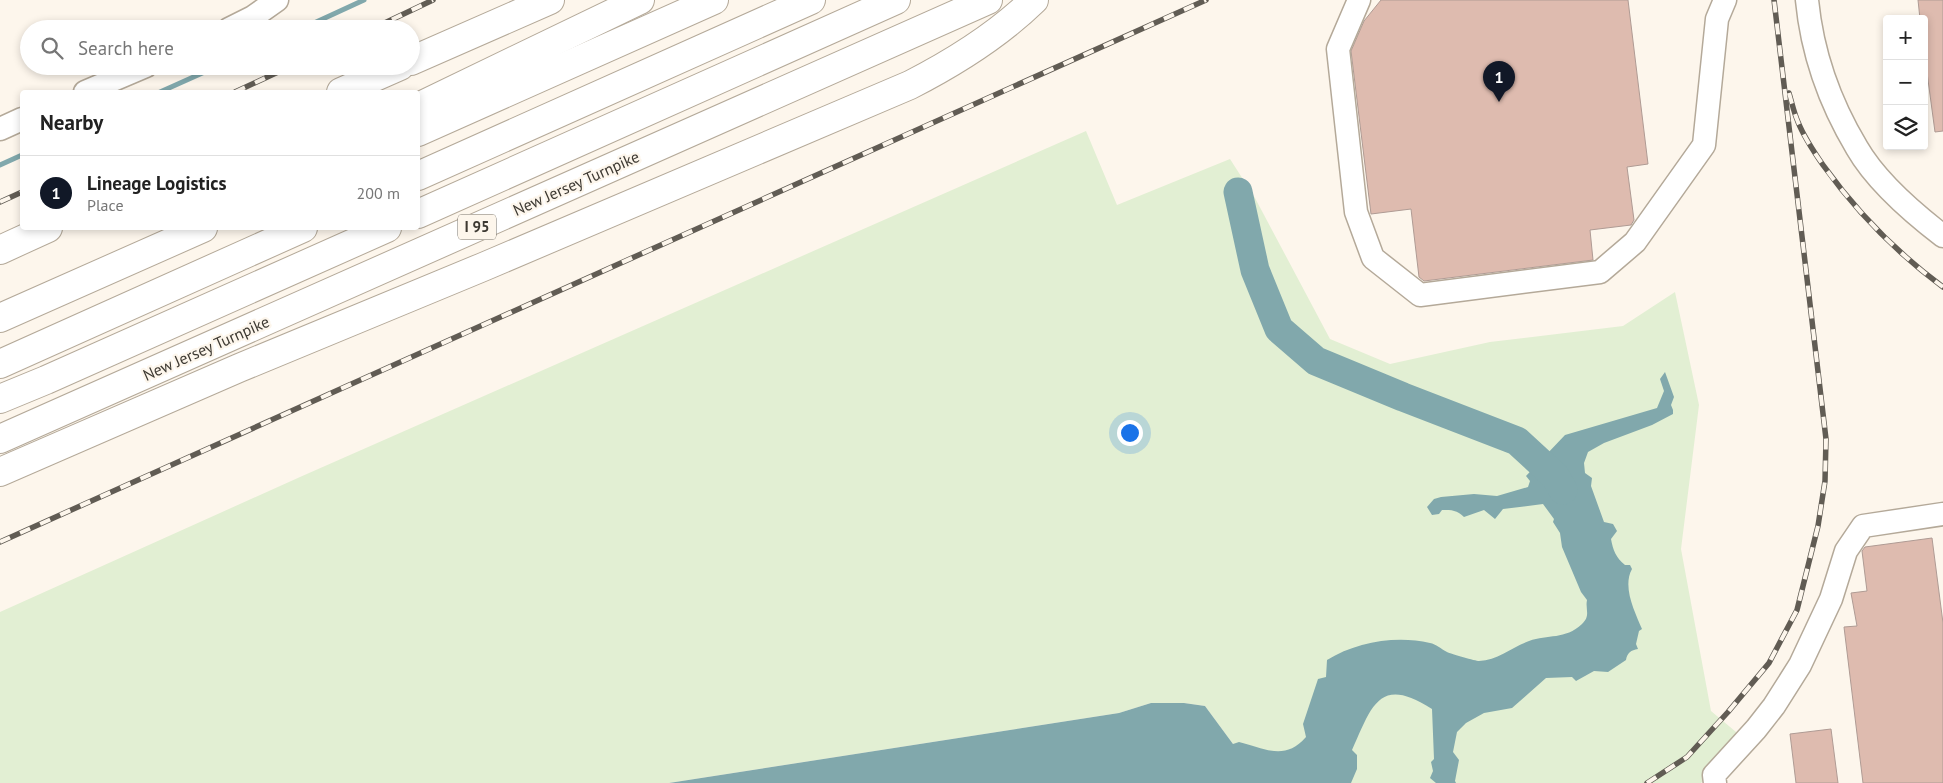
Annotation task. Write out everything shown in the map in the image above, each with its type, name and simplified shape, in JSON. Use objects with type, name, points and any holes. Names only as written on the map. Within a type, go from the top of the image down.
[{"type":"highway","points":[[420,47],[505,0]]},
{"type":"highway","points":[[420,58],[550,0]]},
{"type":"highway","points":[[420,106],[640,0]]},
{"type":"highway","points":[[420,131],[714,0]]},
{"type":"highway","points":[[420,175],[811,0]]},
{"type":"highway","points":[[420,213],[896,0]]},
{"type":"highway","name":"New Jersey Turnpike","points":[[0,439],[988,0]]},
{"type":"highway","points":[[0,472],[229,372],[483,268],[910,85],[950,64],[986,40],[1034,0]]},
{"type":"highway","points":[[343,90],[369,75]]},
{"type":"highway","points":[[344,90],[379,75]]},
{"type":"highway","points":[[0,250],[44,230]]},
{"type":"highway","points":[[90,277],[139,238],[156,230]]},
{"type":"highway","points":[[0,318],[197,230]]},
{"type":"highway","points":[[0,364],[299,230]]},
{"type":"highway","points":[[0,399],[383,230]]},
{"type":"street","points":[[247,20],[277,0]]},
{"type":"street","points":[[1359,0],[1338,49],[1356,212],[1373,258],[1420,295],[1600,272],[1635,242],[1704,145],[1717,19],[1725,0]]},
{"type":"street","points":[[1807,0],[1817,58],[1835,104],[1858,149],[1884,184],[1943,236]]},
{"type":"street","points":[[90,90],[125,75]]},
{"type":"street","points":[[0,129],[20,121]]},
{"type":"street","points":[[1713,780],[1774,706],[1800,666],[1831,599],[1846,551],[1863,526],[1943,514]]},
{"type":"green space","points":[[1086,131],[1117,205],[1230,159],[1255,198],[1330,339],[1390,364],[1490,342],[1623,326],[1675,292],[1699,405],[1681,549],[1711,711],[1742,737],[1701,783],[1328,783],[1233,744],[1205,706],[1184,703],[1151,703],[1119,713],[669,783],[0,783],[0,612],[300,477]]},
{"type":"water","points":[[1665,372],[1674,397],[1671,405],[1673,414],[1652,425],[1604,443],[1588,452],[1584,463],[1585,473],[1592,478],[1591,486],[1604,522],[1613,524],[1617,531],[1611,539],[1615,554],[1619,560],[1625,565],[1630,565],[1632,569],[1629,576],[1629,591],[1642,629],[1639,631],[1636,644],[1638,649],[1630,652],[1626,660],[1608,672],[1594,671],[1576,681],[1572,677],[1546,678],[1512,708],[1484,713],[1466,723],[1457,732],[1453,752],[1459,760],[1456,783],[1436,783],[1430,778],[1433,771],[1431,762],[1434,759],[1432,709],[1414,699],[1400,695],[1389,695],[1380,700],[1372,709],[1352,750],[1357,755],[1357,769],[1351,783],[669,783],[1119,713],[1151,703],[1184,703],[1205,706],[1233,744],[1239,742],[1275,751],[1290,749],[1306,737],[1303,724],[1318,679],[1326,677],[1327,660],[1338,654],[1377,642],[1404,640],[1432,644],[1449,653],[1479,661],[1499,656],[1529,641],[1563,635],[1576,629],[1585,621],[1587,600],[1581,592],[1562,547],[1560,533],[1553,522],[1554,519],[1543,504],[1503,509],[1495,519],[1484,510],[1464,517],[1457,512],[1449,510],[1442,510],[1439,514],[1432,515],[1427,507],[1434,499],[1441,497],[1474,494],[1497,496],[1528,487],[1530,481],[1526,476],[1565,435],[1657,408],[1664,391],[1660,379]]},
{"type":"building","points":[[1381,0],[1628,0],[1648,164],[1627,167],[1634,220],[1631,225],[1590,230],[1593,260],[1424,281],[1419,277],[1411,209],[1371,214],[1351,51],[1364,21]]},
{"type":"building","points":[[1918,0],[1943,0],[1943,131],[1935,132],[1928,80],[1928,15],[1920,15]]},
{"type":"building","points":[[1932,538],[1943,623],[1943,783],[1863,783],[1844,627],[1857,626],[1851,593],[1867,591],[1862,551],[1865,547]]},
{"type":"building","points":[[1831,729],[1838,783],[1796,783],[1790,734]]},
{"type":"waterway","points":[[321,20],[364,0]]},
{"type":"waterway","points":[[164,90],[198,75]]},
{"type":"waterway","points":[[0,165],[20,156]]},
{"type":"waterway","points":[[1238,192],[1255,270],[1279,329],[1316,361],[1517,441],[1555,476],[1563,490]]},
{"type":"railway","points":[[391,20],[433,0]]},
{"type":"railway","points":[[0,542],[1206,0]]},
{"type":"railway","points":[[1647,783],[1687,757],[1769,663],[1797,610],[1818,526],[1825,481],[1826,439],[1774,0]]},
{"type":"railway","points":[[239,90],[272,75]]},
{"type":"railway","points":[[1789,93],[1795,115],[1803,133],[1816,155],[1849,199],[1894,246],[1943,287]]},
{"type":"railway","points":[[0,202],[20,193]]},
{"type":"place","name":"Lineage Logistics","points":[[1499,102]]}]
